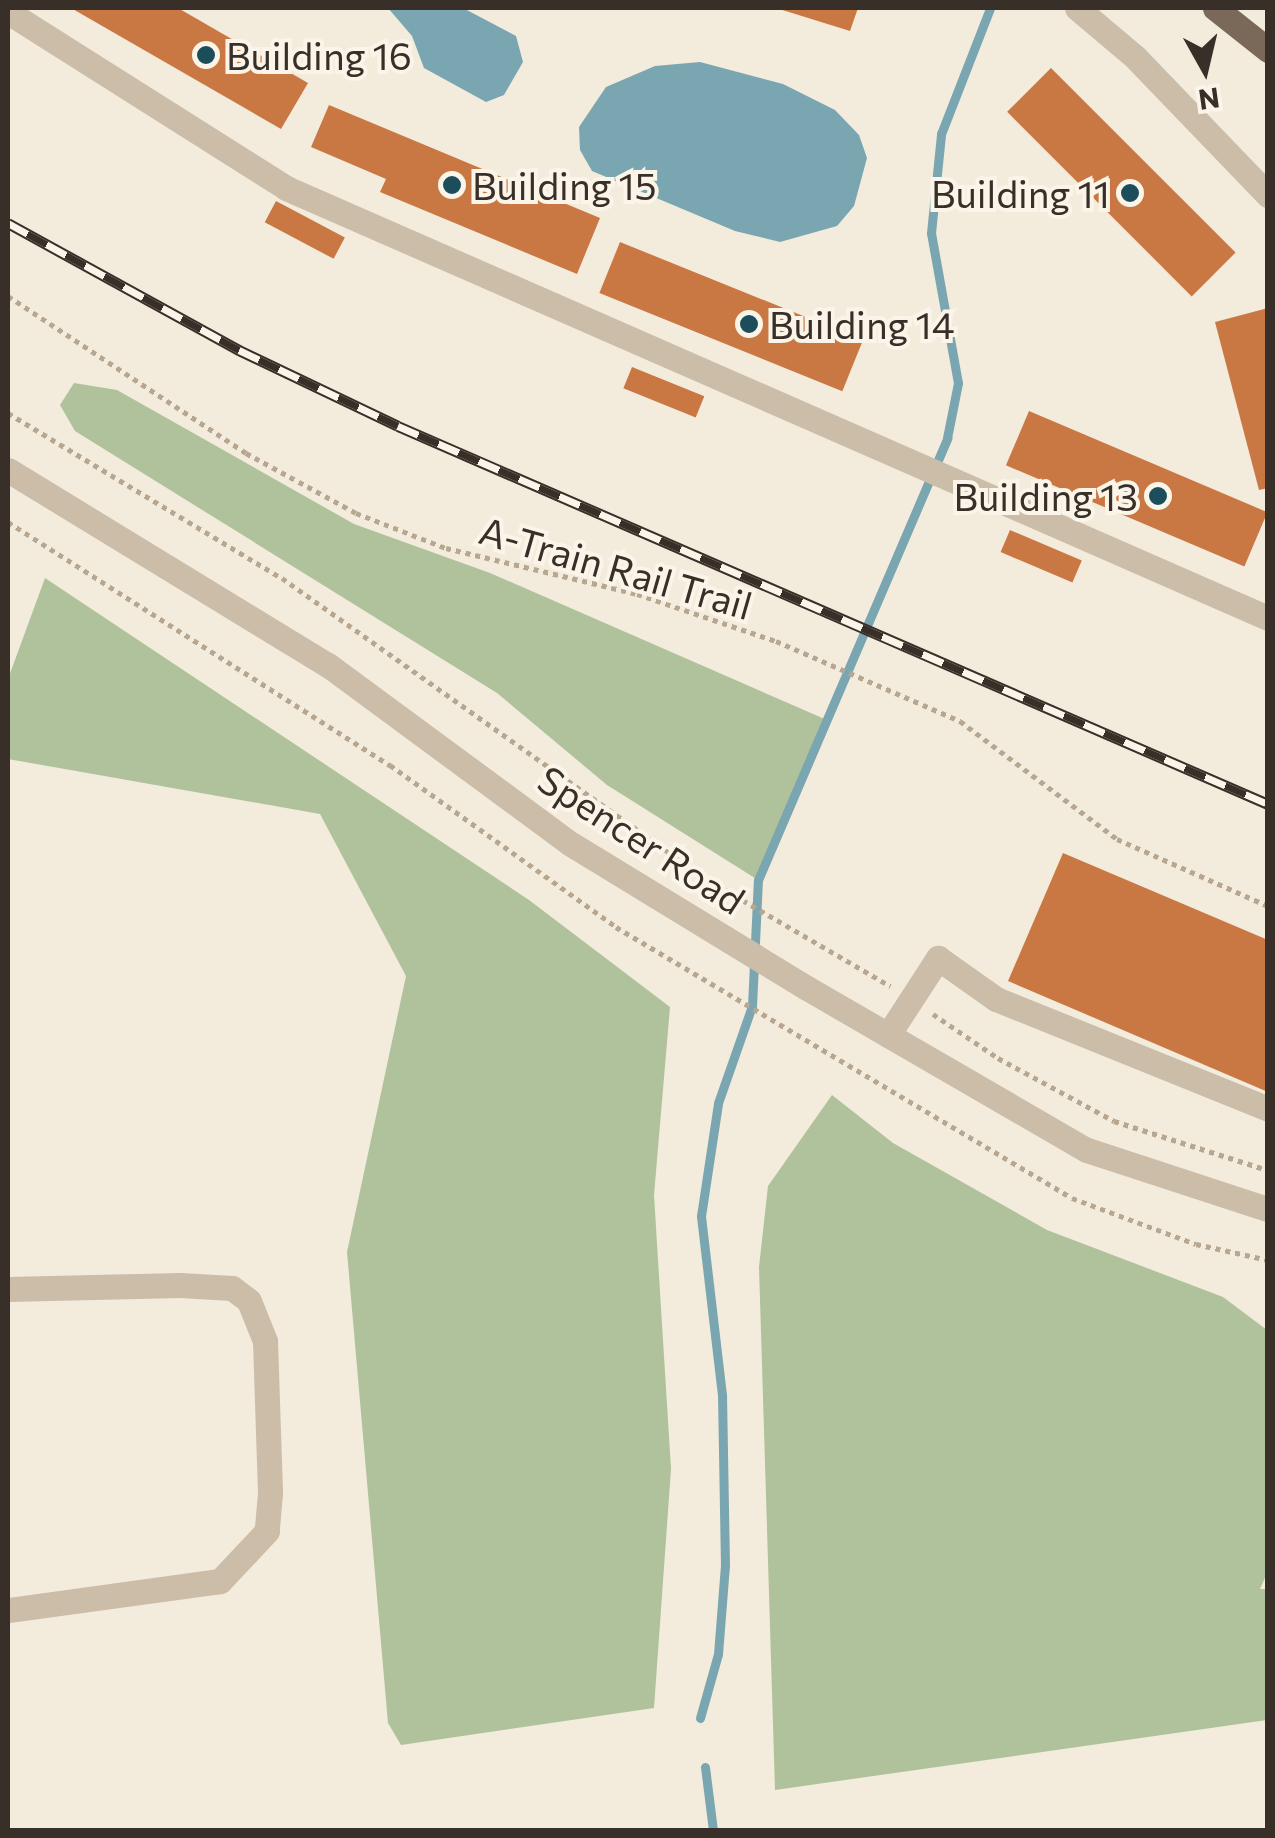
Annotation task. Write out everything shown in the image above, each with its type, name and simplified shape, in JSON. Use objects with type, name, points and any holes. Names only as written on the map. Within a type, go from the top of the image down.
[{"type":"main road","points":[[1215,8],[1268,50]]},
{"type":"street","points":[[1077,8],[1135,58],[1268,196]]},
{"type":"street","points":[[8,12],[286,188],[1268,618]]},
{"type":"street","name":"Spencer Road","points":[[8,470],[328,665],[571,844],[808,988],[1087,1150],[1268,1209]]},
{"type":"street","points":[[888,1034],[938,958],[996,999],[1268,1109]]},
{"type":"street","points":[[8,1289],[232,1288],[249,1301],[265,1341],[270,1493],[266,1532],[220,1581],[8,1610]]},
{"type":"path","name":"A-Train Rail Trail","points":[[8,296],[246,453],[356,513],[446,548],[636,594],[776,641],[988,738],[1116,839],[1268,906]]},
{"type":"path","points":[[8,413],[282,578],[708,880],[911,998],[998,1058],[1114,1122],[1268,1170]]},
{"type":"path","points":[[8,522],[390,765],[517,860],[683,968],[1072,1198],[1196,1244],[1268,1260]]},
{"type":"green space","points":[[74,383],[117,390],[354,524],[490,573],[827,720],[758,880],[607,785],[497,693],[75,431],[60,405]]},
{"type":"green space","points":[[45,578],[529,900],[670,1007],[654,1195],[671,1469],[654,1708],[401,1745],[388,1723],[347,1252],[406,976],[320,814],[8,759],[8,679]]},
{"type":"green space","points":[[832,1095],[893,1143],[1047,1230],[1223,1297],[1267,1330],[1268,1571],[1260,1589],[1267,1589],[1267,1720],[775,1790],[759,1267],[768,1186]]},
{"type":"water","points":[[388,8],[463,8],[516,36],[523,62],[504,95],[486,102],[424,68],[412,36]]},
{"type":"water","points":[[700,62],[783,84],[835,110],[859,135],[867,158],[854,206],[837,226],[780,242],[735,231],[592,171],[580,150],[579,127],[606,87],[655,66]]},
{"type":"building","name":"Building 16","points":[[71,8],[178,8],[308,83],[281,129]]},
{"type":"building","points":[[776,8],[858,8],[850,31]]},
{"type":"building","name":"Building 11","points":[[1051,68],[1236,253],[1192,296],[1007,112]]},
{"type":"building","name":"Building 15","points":[[329,105],[600,218],[577,274],[380,192],[386,179],[311,147]]},
{"type":"building","points":[[276,201],[345,238],[334,259],[265,222]]},
{"type":"building","name":"Building 14","points":[[620,242],[863,340],[842,391],[599,293]]},
{"type":"building","points":[[1268,308],[1268,488],[1259,490],[1215,322]]},
{"type":"building","points":[[632,367],[704,396],[696,418],[623,388]]},
{"type":"building","name":"Building 13","points":[[1029,411],[1267,512],[1244,567],[1006,465]]},
{"type":"building","points":[[1010,530],[1082,560],[1072,583],[1001,552]]},
{"type":"building","points":[[1063,853],[1268,940],[1268,1092],[1008,981]]},
{"type":"waterway","points":[[700,1718],[718,1654],[725,1566],[722,1395],[701,1216],[718,1103],[752,1006],[758,880],[947,438],[958,383],[931,233],[941,134],[990,8]]},
{"type":"waterway","points":[[705,1767],[713,1830]]},
{"type":"railway","points":[[8,223],[239,350],[398,426],[1268,804]]},
{"type":"place","name":"Building 16","points":[[206,55]]},
{"type":"place","name":"Building 15","points":[[452,185]]},
{"type":"place","name":"Building 11","points":[[1130,193]]},
{"type":"place","name":"Building 14","points":[[749,324]]},
{"type":"place","name":"Building 13","points":[[1158,496]]}]
